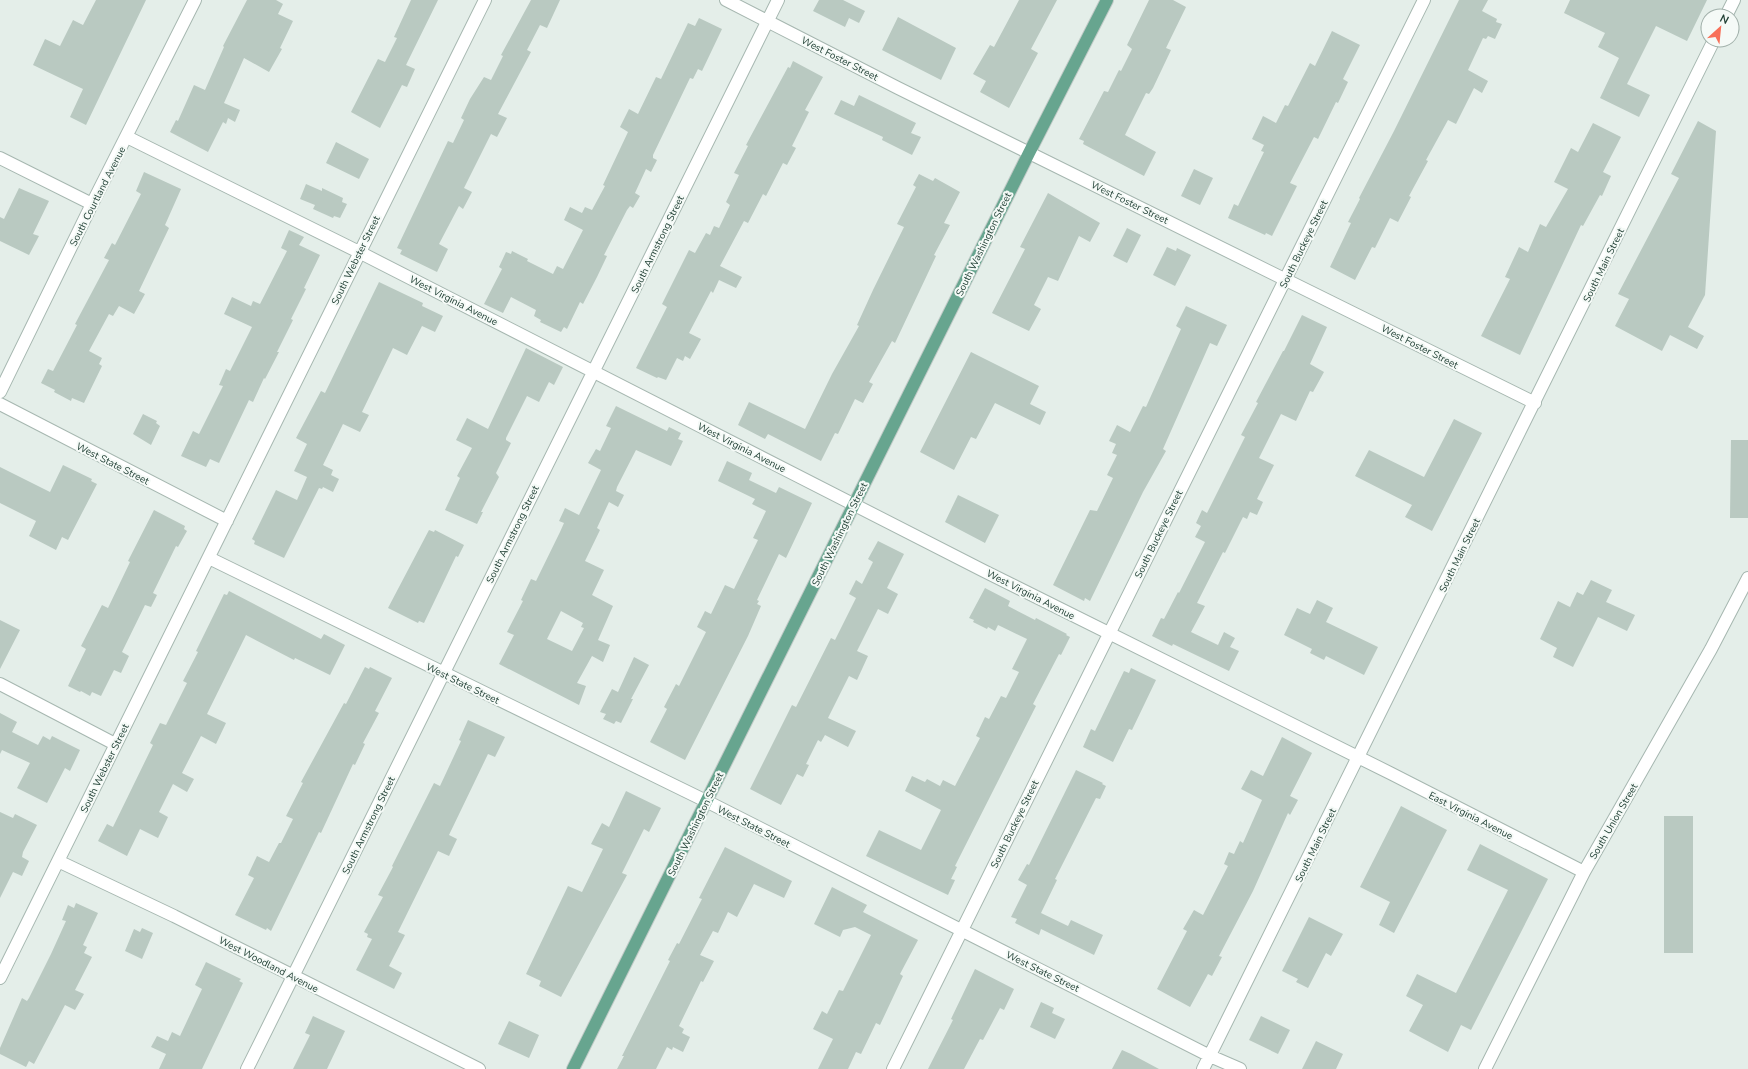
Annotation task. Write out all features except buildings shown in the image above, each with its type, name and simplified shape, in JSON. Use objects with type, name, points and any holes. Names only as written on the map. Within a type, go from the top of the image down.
[{"type":"main road","name":"South Washington Street","points":[[573,1069],[1029,153],[1107,0]]},
{"type":"street","name":"South Courtland Avenue","points":[[0,392],[92,204],[195,0]]},
{"type":"street","name":"South Webster Street","points":[[0,978],[485,0]]},
{"type":"street","name":"West Foster Street","points":[[726,0],[898,88],[1535,403]]},
{"type":"street","name":"South Armstrong Street","points":[[246,1069],[778,0]]},
{"type":"street","name":"South Buckeye Street","points":[[893,1069],[1424,0]]},
{"type":"street","name":"South Main Street","points":[[1204,1069],[1710,48]]},
{"type":"street","name":"West Virginia Avenue","points":[[127,137],[359,252],[1109,634],[1358,757]]},
{"type":"street","points":[[0,158],[92,204]]},
{"type":"street","name":"West State Street","points":[[0,404],[227,521]]},
{"type":"street","name":"West State Street","points":[[209,558],[325,613],[443,673],[706,801],[1210,1056],[1240,1069]]},
{"type":"street","name":"South Union Street","points":[[1485,1069],[1584,872],[1711,649],[1748,578]]},
{"type":"street","points":[[0,684],[115,744]]},
{"type":"street","name":"East Virginia Avenue","points":[[1358,757],[1584,872]]},
{"type":"street","name":"West Woodland Avenue","points":[[58,861],[174,916],[479,1069]]}]
